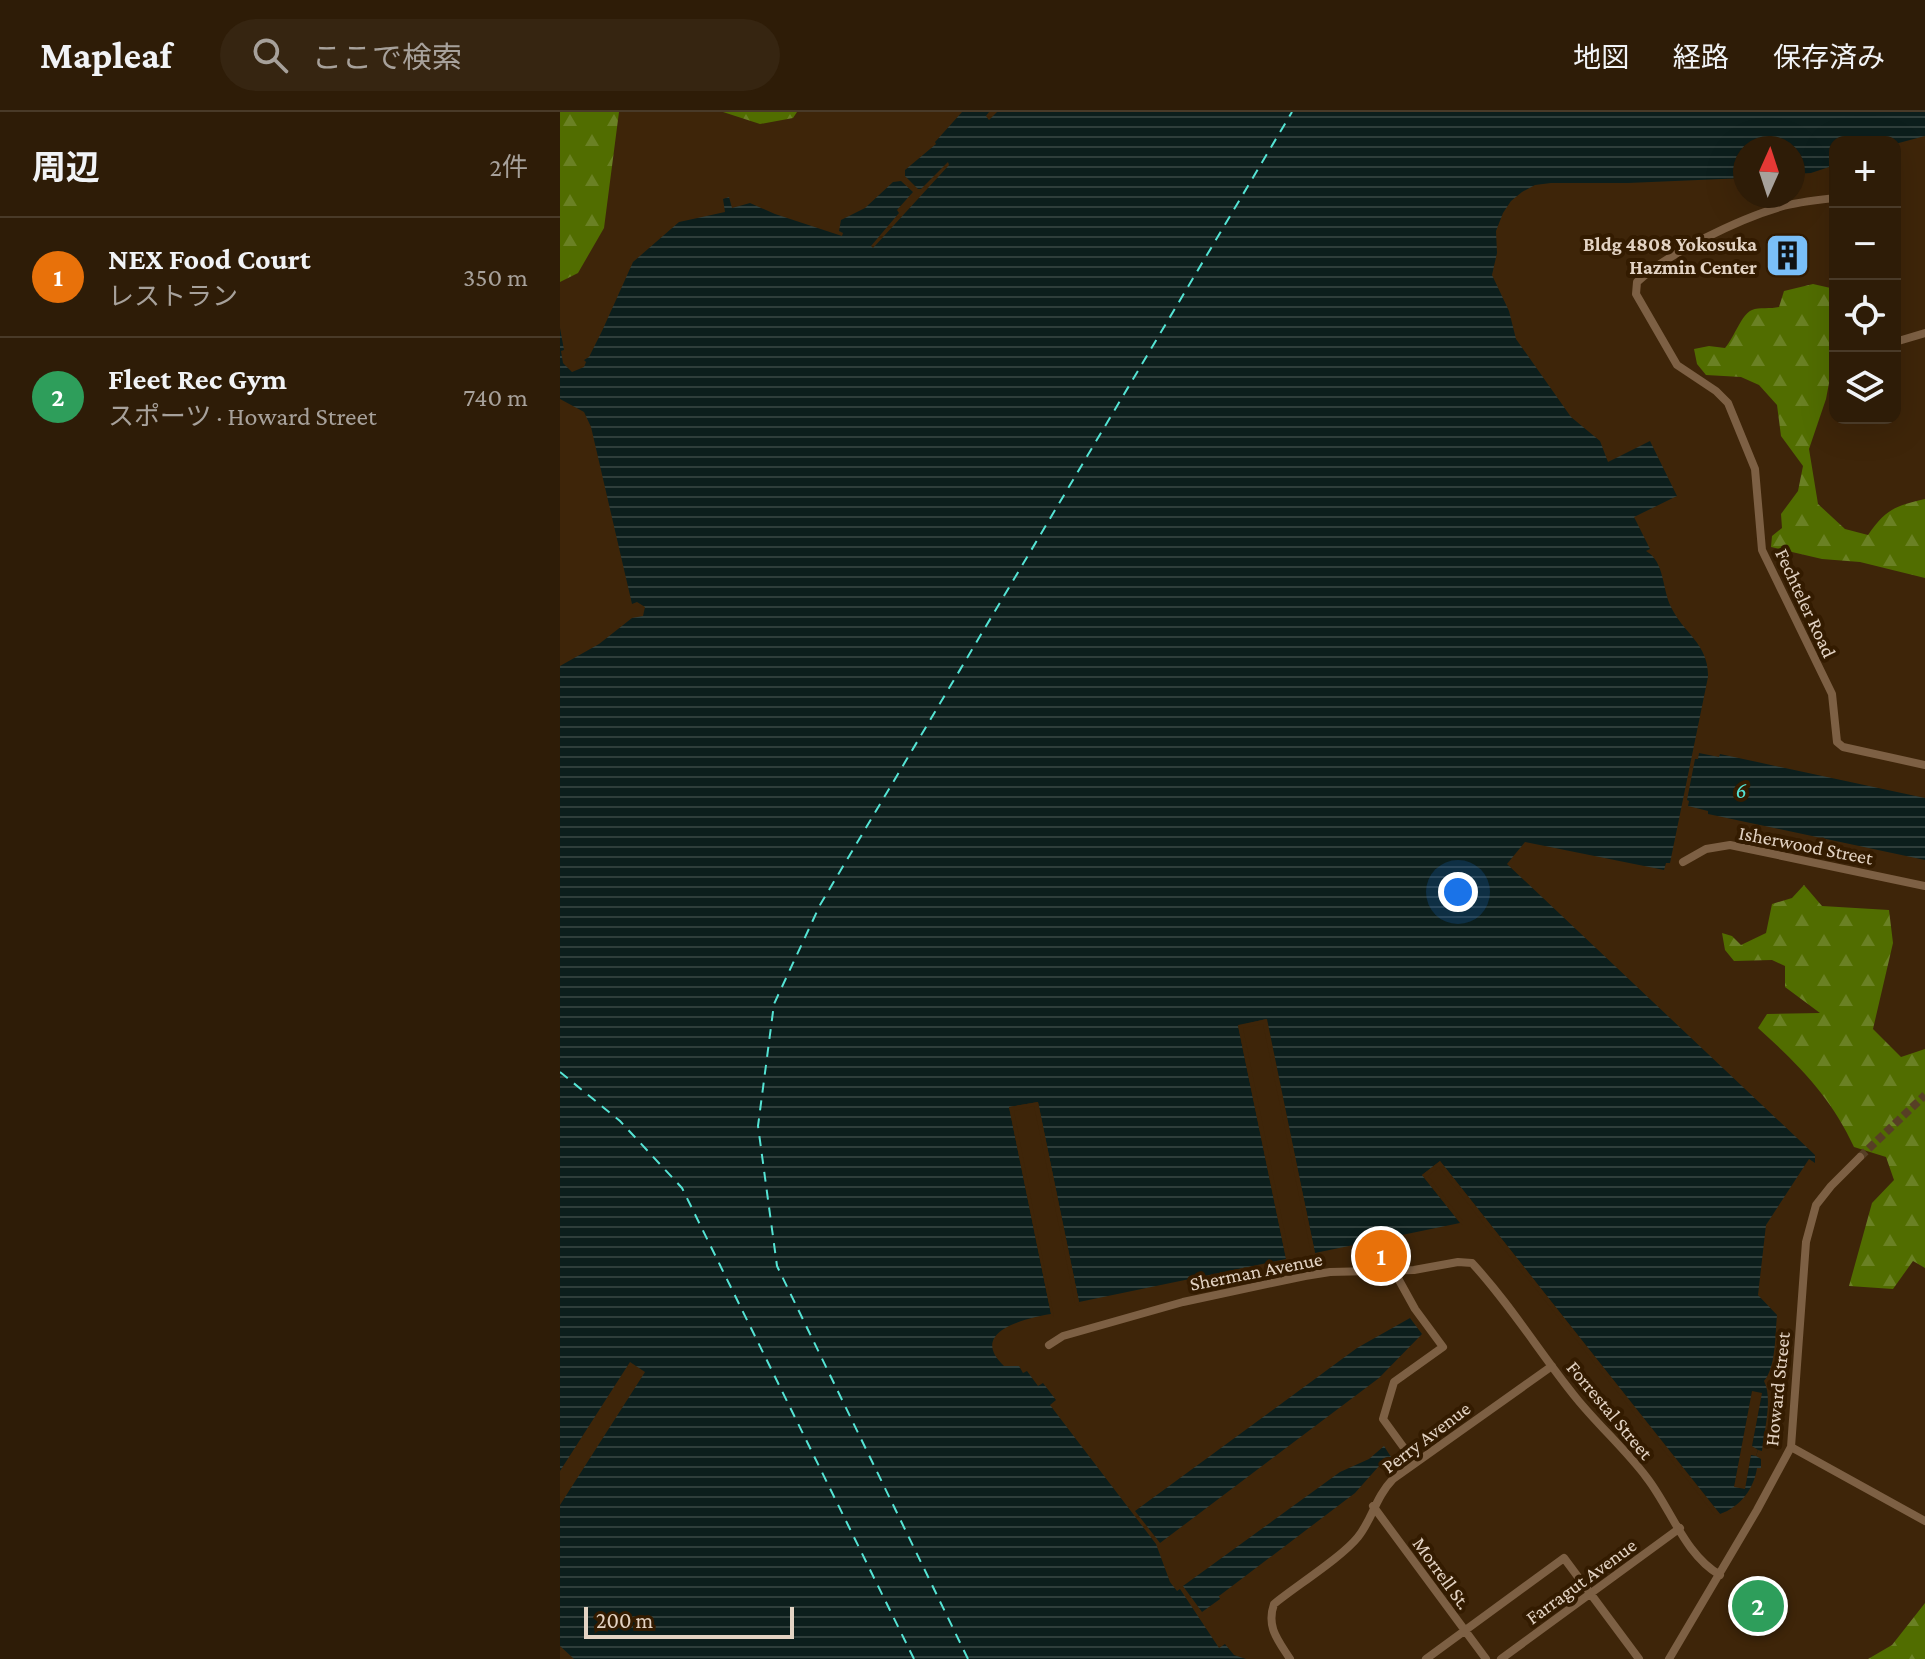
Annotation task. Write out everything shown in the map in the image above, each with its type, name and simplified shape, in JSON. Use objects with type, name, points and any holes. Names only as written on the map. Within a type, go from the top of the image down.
[{"type":"street","name":"Fechteler Road","points":[[1829,199],[1780,207],[1719,232],[1648,271],[1637,282],[1636,294],[1677,365],[1716,391],[1728,403],[1755,469],[1762,550],[1832,694],[1837,742],[1843,747],[1925,765]]},
{"type":"street","points":[[1901,340],[1925,333]]},
{"type":"street","name":"Isherwood Street","points":[[1683,862],[1706,849],[1730,845],[1925,886]]},
{"type":"street","name":"Howard Street","points":[[1669,1659],[1791,1447],[1806,1242],[1816,1205],[1860,1157]]},
{"type":"street","name":"Sherman Avenue","points":[[1049,1345],[1063,1336],[1183,1302],[1330,1272],[1414,1270],[1458,1262],[1474,1266]]},
{"type":"street","name":"Forrestal Street","points":[[1474,1266],[1513,1312],[1578,1400],[1646,1476],[1707,1568],[1720,1575]]},
{"type":"street","points":[[1394,1271],[1404,1284],[1415,1309],[1443,1347],[1394,1382],[1383,1419],[1415,1463]]},
{"type":"street","name":"Perry Avenue","points":[[1290,1659],[1271,1629],[1270,1616],[1274,1604],[1356,1540],[1381,1491],[1415,1463],[1552,1366]]},
{"type":"street","points":[[1791,1447],[1925,1521]]},
{"type":"street","name":"Morrell St.","points":[[1373,1506],[1486,1659]]},
{"type":"street","name":"Farragut Avenue","points":[[1501,1659],[1680,1528]]},
{"type":"street","points":[[1426,1659],[1564,1558],[1636,1656],[1624,1659]]},
{"type":"green space","points":[[560,112],[619,112],[604,228],[578,273],[560,282]]},
{"type":"green space","points":[[723,112],[797,112],[793,118],[760,124]]},
{"type":"green space","points":[[1813,284],[1829,288],[1829,383],[1809,449],[1818,504],[1845,529],[1868,535],[1880,519],[1892,510],[1925,499],[1925,578],[1860,562],[1822,559],[1771,547],[1772,536],[1782,528],[1781,514],[1798,491],[1803,466],[1781,436],[1777,405],[1759,385],[1741,377],[1706,375],[1697,364],[1694,349],[1709,346],[1725,348],[1748,313],[1755,309],[1779,307],[1784,291]]},
{"type":"green space","points":[[1804,885],[1822,906],[1889,910],[1893,943],[1873,1029],[1901,1057],[1925,1049],[1925,1268],[1913,1261],[1893,1289],[1849,1286],[1872,1203],[1894,1180],[1886,1157],[1854,1147],[1835,1112],[1812,1082],[1758,1028],[1767,1014],[1820,1013],[1785,987],[1785,966],[1772,960],[1734,961],[1725,950],[1722,933],[1732,936],[1741,945],[1766,933],[1772,904],[1792,898]]},
{"type":"green space","points":[[1925,1603],[1925,1659],[1868,1659],[1892,1645]]},
{"type":"water","points":[[962,112],[989,112],[986,116],[989,120],[997,112],[1925,112],[1925,136],[1901,142],[1901,136],[1829,136],[1829,167],[1811,173],[1805,173],[1805,136],[1733,136],[1733,179],[1535,185],[1511,201],[1496,231],[1497,253],[1492,275],[1509,311],[1516,339],[1571,417],[1600,441],[1608,462],[1650,441],[1677,496],[1634,517],[1650,549],[1646,551],[1660,569],[1671,607],[1700,647],[1708,677],[1670,863],[1666,863],[1664,870],[1525,842],[1507,864],[1815,1155],[1815,1163],[1809,1159],[1766,1225],[1758,1295],[1777,1315],[1773,1359],[1764,1381],[1768,1405],[1762,1451],[1758,1450],[1756,1456],[1761,1459],[1761,1468],[1757,1468],[1753,1483],[1734,1507],[1720,1514],[1711,1504],[1440,1161],[1422,1175],[1460,1223],[1315,1253],[1266,1019],[1238,1026],[1286,1259],[1079,1302],[1038,1102],[1009,1107],[1051,1314],[1005,1328],[996,1335],[992,1344],[994,1354],[1004,1366],[1019,1366],[1038,1386],[1043,1383],[1056,1400],[1050,1405],[1156,1544],[1170,1582],[1177,1591],[1180,1589],[1219,1648],[1225,1644],[1234,1655],[1246,1659],[574,1659],[560,1646],[560,1505],[645,1372],[630,1362],[560,1471],[560,666],[599,644],[632,618],[643,616],[645,607],[637,602],[632,604],[591,427],[584,412],[560,399],[560,328],[563,363],[572,372],[584,367],[584,360],[589,357],[602,331],[633,262],[679,222],[725,212],[723,199],[729,197],[732,208],[750,203],[842,236],[843,233],[839,231],[841,220],[865,208],[893,182],[901,181],[913,192],[871,246],[873,248],[949,165],[948,162],[921,189],[905,176],[905,170]]},
{"type":"water","name":"6","points":[[1699,753],[1719,757],[1720,754],[1925,798],[1925,860],[1708,814],[1708,811],[1688,806],[1695,759],[1698,759]]},
{"type":"water","points":[[1410,1318],[1422,1334],[1379,1378],[1160,1543],[1135,1511],[1357,1348]]},
{"type":"water","points":[[1384,1446],[1391,1457],[1355,1493],[1202,1612],[1183,1586],[1340,1472],[1369,1459]]},
{"type":"pier","points":[[1267,1019],[1315,1253],[1315,1257],[1311,1253],[1263,1024],[1243,1028],[1290,1258],[1287,1263],[1238,1025]]},
{"type":"pier","points":[[1038,1102],[1079,1302],[1078,1306],[1075,1303],[1034,1106],[1014,1111],[1054,1317],[1009,1107]]},
{"type":"pier","points":[[1440,1161],[1720,1514],[1715,1515],[1439,1167],[1428,1176],[1463,1221],[1463,1226],[1422,1175]]},
{"type":"pier","points":[[1752,1391],[1762,1393],[1752,1446],[1758,1450],[1756,1456],[1751,1455],[1745,1489],[1734,1487]]},
{"type":"ferry route","points":[[968,1659],[777,1266],[758,1126],[774,1004],[820,905],[1292,112]]},
{"type":"ferry route","points":[[560,1072],[620,1121],[682,1188],[914,1659]]},
{"type":"tunnel","points":[[1860,1157],[1925,1095]]},
{"type":"place","name":"Bldg 4808 Yokosuka Hazmin Center","points":[[1788,255]]},
{"type":"place","name":"NEX Food Court","points":[[1381,1256]]},
{"type":"place","name":"Fleet Rec Gym","points":[[1758,1606]]}]
